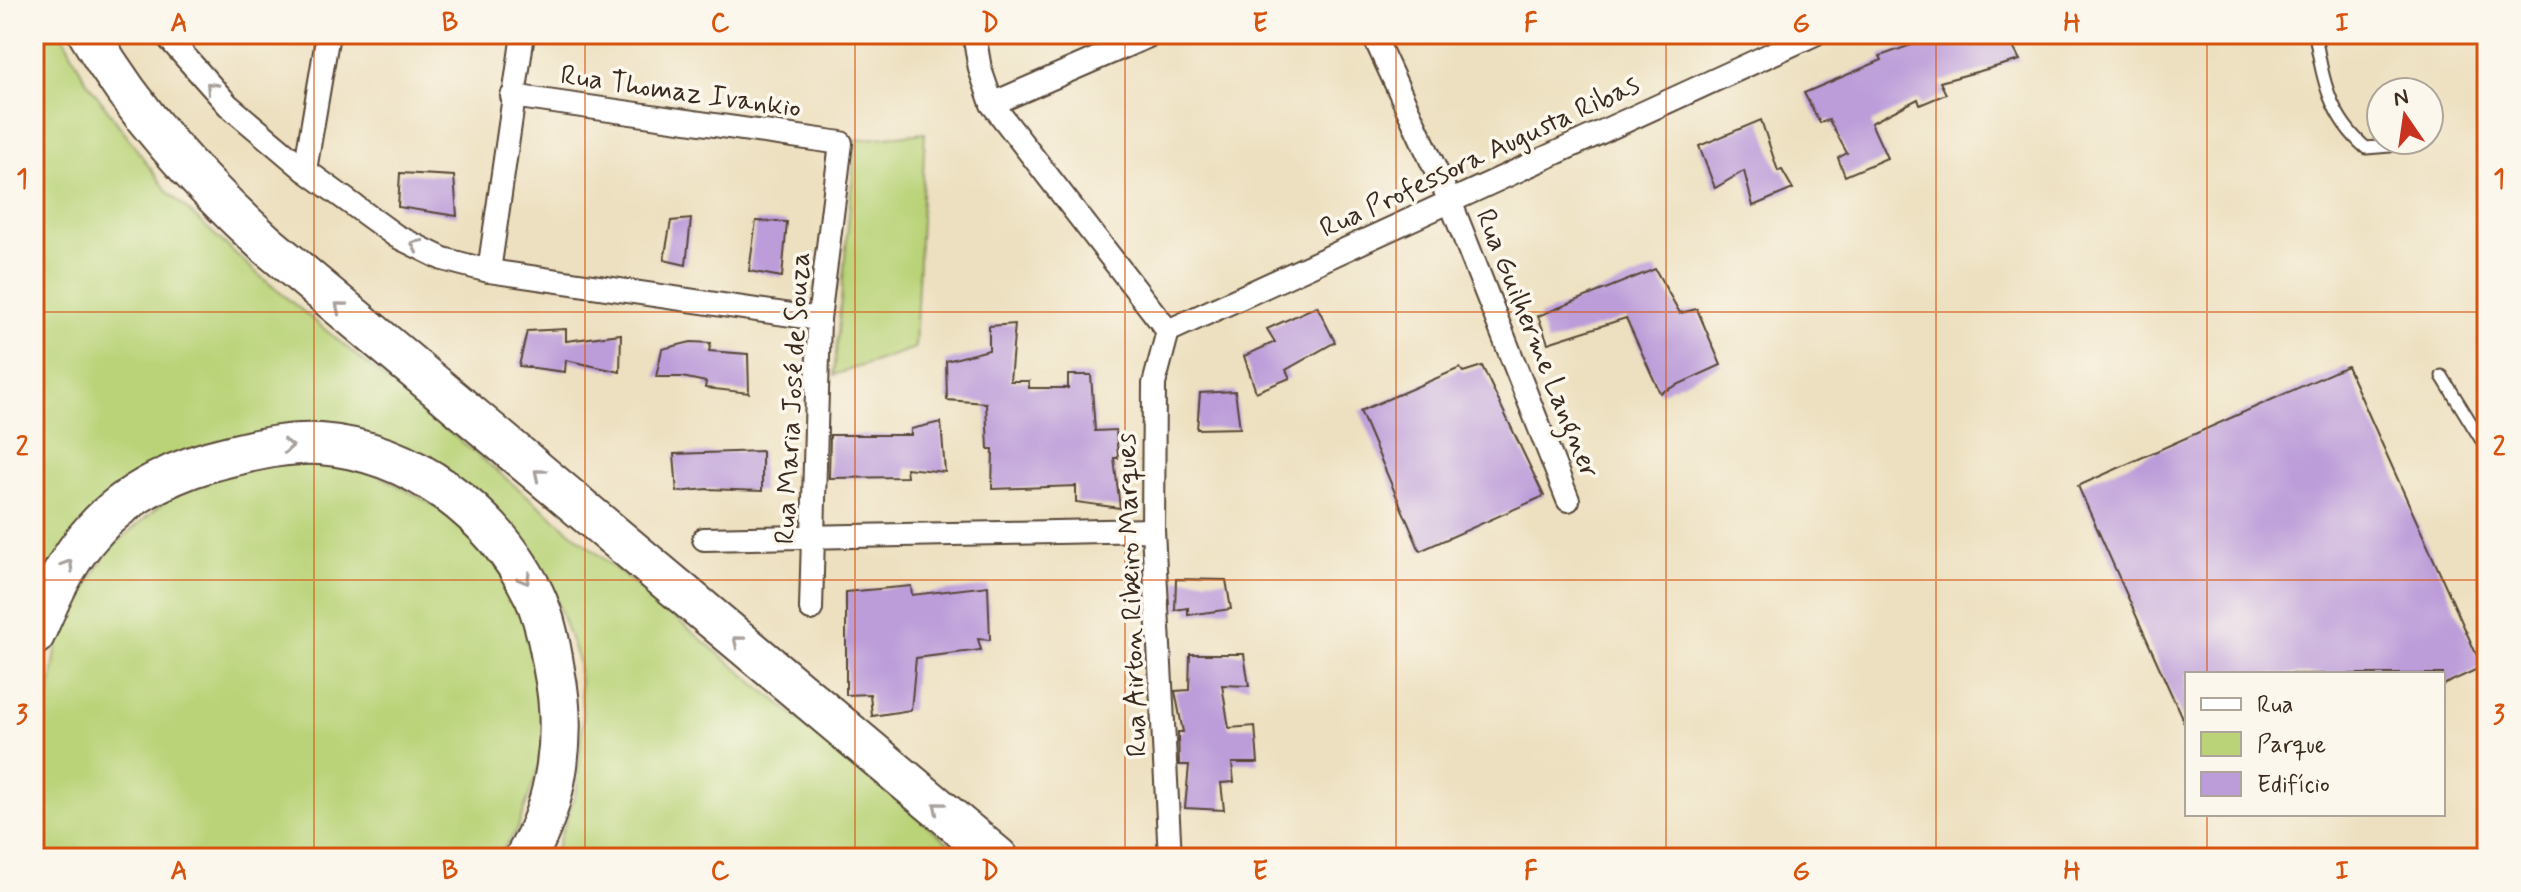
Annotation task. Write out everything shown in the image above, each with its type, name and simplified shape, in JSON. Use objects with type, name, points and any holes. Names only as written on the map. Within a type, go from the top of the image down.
[{"type":"highway","points":[[89,34],[162,139],[199,183],[266,244],[998,858]]},
{"type":"highway","points":[[34,635],[69,562],[94,530],[119,506],[163,479],[209,461],[270,446],[319,444],[363,451],[413,471],[459,499],[492,530],[535,596],[549,641],[558,691],[560,741],[552,791],[537,837],[525,858]]},
{"type":"street","points":[[165,34],[228,105],[305,170],[396,236],[443,259],[489,271],[819,319]]},
{"type":"street","points":[[305,170],[328,34]]},
{"type":"street","points":[[489,271],[523,34]]},
{"type":"street","points":[[974,34],[980,69],[992,104],[1168,331]]},
{"type":"street","points":[[992,104],[1153,34]]},
{"type":"street","name":"Rua Guilherme Langner","points":[[1373,34],[1450,201],[1568,500]]},
{"type":"street","name":"Rua Professora Augusta Ribas","points":[[1168,331],[1815,34]]},
{"type":"street","name":"Rua Thomaz Ivankio","points":[[512,96],[841,143]]},
{"type":"street","name":"Rua Maria José de Souza","points":[[811,609],[819,319],[841,143]]},
{"type":"street","name":"Rua Airton Ribeiro Marques","points":[[1168,331],[1154,384],[1153,530],[1170,858]]},
{"type":"street","points":[[704,539],[1153,530]]},
{"type":"lane","points":[[2315,34],[2323,82],[2345,130],[2365,147]]},
{"type":"lane","points":[[2442,376],[2487,449]]},
{"type":"green space","points":[[34,34],[62,34],[85,79],[168,192],[260,276],[967,858],[553,858],[577,788],[583,720],[578,661],[556,599],[385,443],[175,460],[34,600]]},
{"type":"green space","points":[[925,133],[915,348],[834,375],[856,140]]},
{"type":"green space","points":[[293,458],[379,475],[437,507],[488,549],[524,607],[546,746],[517,830],[496,858],[34,858],[44,727],[58,639],[107,551],[185,484]]},
{"type":"building","points":[[1942,34],[2006,34],[2020,60],[1940,82],[1946,94],[1920,105],[1918,99],[1871,123],[1887,158],[1845,176],[1838,158],[1847,153],[1829,120],[1820,123],[1804,93],[1882,60],[1880,56]]},
{"type":"building","points":[[1761,120],[1778,171],[1782,170],[1793,189],[1753,206],[1744,171],[1715,188],[1699,146]]},
{"type":"building","points":[[400,173],[454,176],[457,216],[398,207]]},
{"type":"building","points":[[691,219],[686,265],[664,260],[671,221]]},
{"type":"building","points":[[756,221],[787,222],[782,277],[749,271]]},
{"type":"building","points":[[1655,269],[1680,313],[1697,309],[1721,365],[1660,393],[1626,318],[1548,343],[1538,316]]},
{"type":"building","points":[[1317,306],[1335,342],[1286,370],[1290,378],[1256,392],[1244,356],[1275,342],[1267,329]]},
{"type":"building","points":[[1015,324],[1010,381],[1029,381],[1029,388],[1068,388],[1068,375],[1091,375],[1095,431],[1116,430],[1118,458],[1114,458],[1120,508],[1076,502],[1076,486],[992,489],[993,449],[988,449],[986,403],[947,400],[946,361],[989,350],[989,326]]},
{"type":"building","points":[[566,329],[566,341],[621,334],[620,372],[566,360],[565,372],[519,366],[527,331]]},
{"type":"building","points":[[691,342],[711,343],[709,351],[748,354],[749,393],[705,388],[706,382],[682,377],[656,377],[662,349]]},
{"type":"building","points":[[1482,366],[1544,496],[1420,551],[1360,411],[1460,368],[1463,372]]},
{"type":"building","points":[[2347,366],[2482,667],[2445,684],[2445,672],[2185,672],[2185,725],[2078,486]]},
{"type":"building","points":[[1235,391],[1240,428],[1197,429],[1200,393]]},
{"type":"building","points":[[941,422],[945,472],[906,468],[907,477],[829,478],[830,435],[911,435],[911,429]]},
{"type":"building","points":[[762,451],[762,491],[707,489],[677,492],[674,454]]},
{"type":"building","points":[[1176,579],[1226,580],[1231,609],[1188,615],[1188,608],[1175,610]]},
{"type":"building","points":[[911,586],[912,595],[988,586],[990,640],[978,639],[981,650],[916,658],[911,710],[872,716],[870,694],[846,695],[846,592]]},
{"type":"building","points":[[1190,654],[1244,654],[1249,686],[1222,685],[1229,728],[1255,726],[1258,763],[1232,763],[1234,782],[1221,783],[1224,810],[1185,808],[1189,765],[1179,765],[1178,732],[1183,732],[1175,691],[1189,690]]}]
